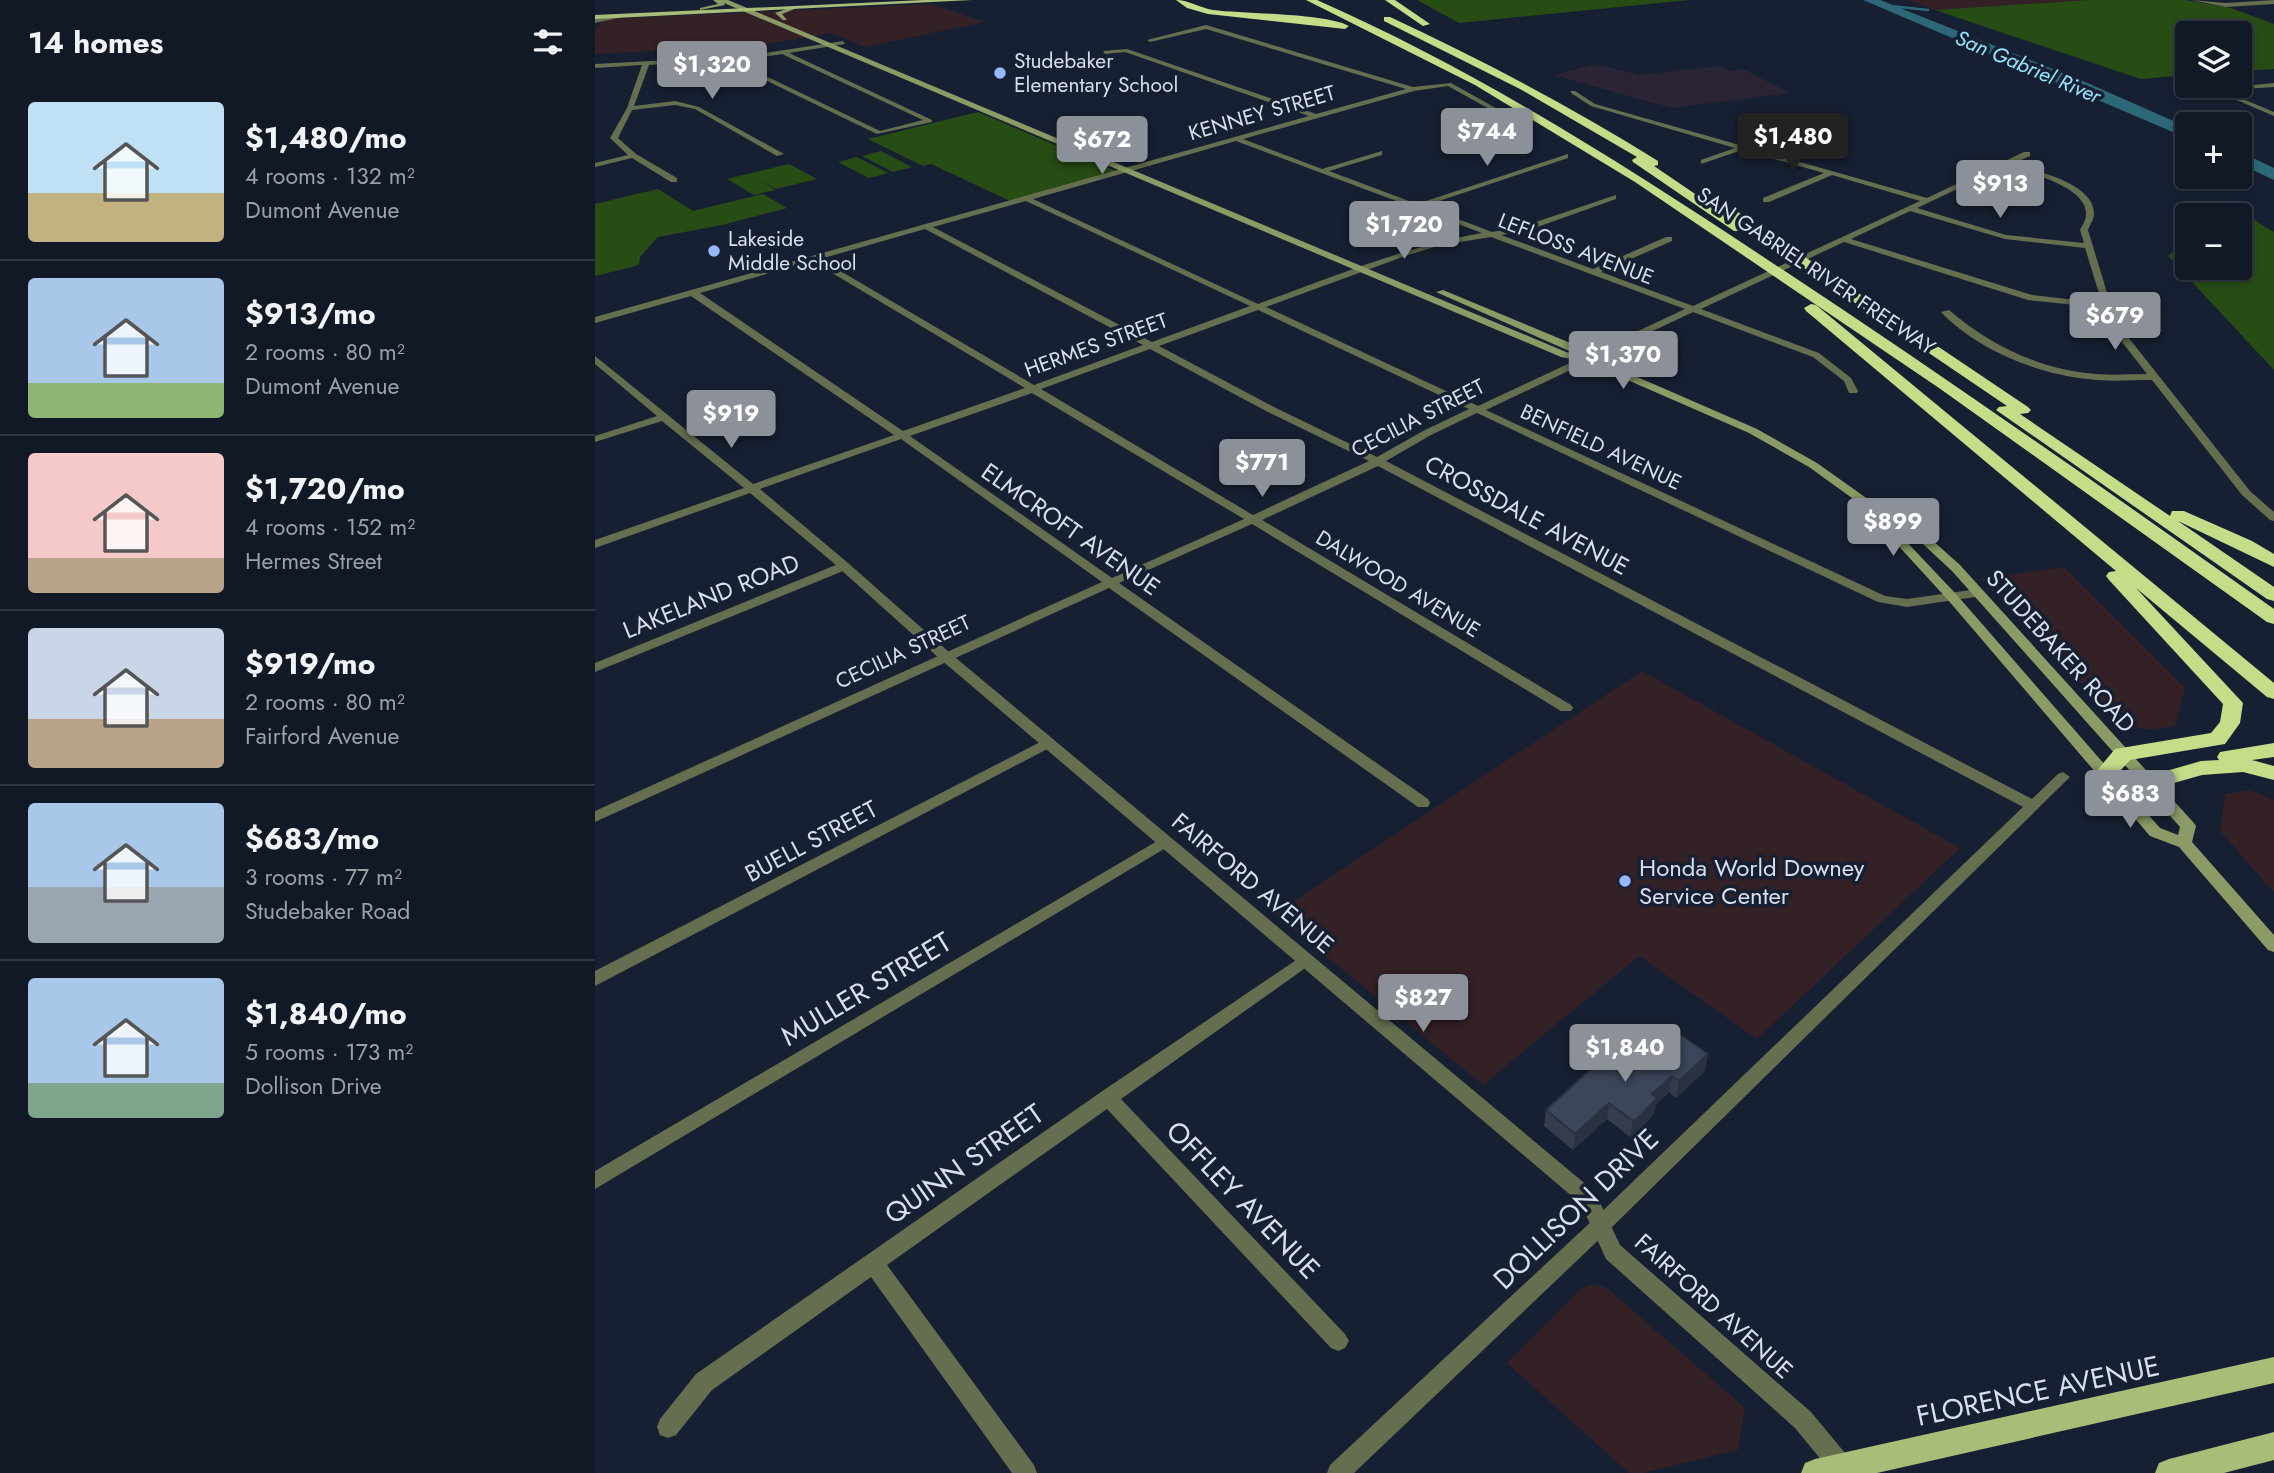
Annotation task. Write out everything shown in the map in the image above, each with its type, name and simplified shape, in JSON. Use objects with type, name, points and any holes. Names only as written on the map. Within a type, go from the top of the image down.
[{"type":"highway","points":[[1181,0],[1185,6],[1204,12],[1305,18],[1336,23],[1497,91]]},
{"type":"highway","points":[[1199,0],[1200,3],[1216,8],[1257,6]]},
{"type":"highway","name":"SAN GABRIEL RIVER FREEWAY","points":[[1310,0],[1367,25],[1497,91],[1613,161],[1674,202],[1768,251],[1800,278],[2178,515],[2274,581]]},
{"type":"highway","points":[[1328,0],[1434,49],[1556,115],[1648,171],[1768,251]]},
{"type":"highway","points":[[1389,0],[1464,46],[1462,54]]},
{"type":"highway","name":"SAN GABRIEL RIVER FREEWAY","points":[[1382,16],[1462,54],[1594,124],[1768,251],[1940,382],[2274,618]]},
{"type":"highway","points":[[1674,202],[1737,254],[1800,278],[2274,595]]},
{"type":"highway","points":[[1800,278],[2038,496],[2274,693]]},
{"type":"highway","points":[[2038,496],[2169,631],[2233,703],[2230,723],[2218,739],[2123,754],[2105,774]]},
{"type":"highway","points":[[2178,515],[2246,545],[2274,562]]},
{"type":"highway","points":[[2201,768],[2214,760],[2274,750]]},
{"type":"highway","points":[[2105,774],[2149,783],[2201,768],[2243,765],[2274,773]]},
{"type":"main road","points":[[702,9],[723,5],[716,0]]},
{"type":"main road","name":"STUDEBAKER ROAD","points":[[723,0],[743,6],[802,34],[831,42],[1125,170],[1564,355],[1586,358],[1753,431],[1805,460],[1876,510],[1901,517],[1956,568],[2188,826],[2185,843]]},
{"type":"main road","points":[[761,8],[969,0]]},
{"type":"main road","points":[[595,17],[610,13],[743,6],[794,8],[892,1]]},
{"type":"main road","points":[[595,17],[743,6]]},
{"type":"main road","name":"STUDEBAKER ROAD","points":[[743,6],[761,8],[817,32],[831,42]]},
{"type":"main road","points":[[785,19],[787,18],[778,13],[794,8]]},
{"type":"main road","points":[[787,28],[817,32]]},
{"type":"main road","name":"STUDEBAKER ROAD","points":[[843,43],[1577,349],[1586,358]]},
{"type":"main road","name":"STUDEBAKER ROAD","points":[[1876,510],[1874,518],[1898,539],[1952,597],[2155,832],[2185,843],[2274,946]]},
{"type":"main road","name":"FLORENCE AVENUE","points":[[1834,1471],[2274,1370]]},
{"type":"main road","points":[[2169,1473],[2274,1446]]},
{"type":"street","points":[[2195,0],[2228,5],[2274,5]]},
{"type":"street","points":[[1150,40],[1206,27],[1413,89]]},
{"type":"street","points":[[799,41],[815,48]]},
{"type":"street","points":[[595,66],[746,58],[786,54],[831,42],[843,43]]},
{"type":"street","points":[[1105,52],[1122,50],[1133,53],[1315,117]]},
{"type":"street","points":[[746,58],[742,67],[879,133],[930,121],[786,54]]},
{"type":"street","points":[[646,64],[631,108],[614,138],[633,156],[674,180]]},
{"type":"street","name":"KENNEY STREET","points":[[595,320],[1413,89],[1449,84],[1507,116],[1502,120],[1445,137]]},
{"type":"street","points":[[2252,86],[2274,85]]},
{"type":"street","points":[[1573,92],[1593,105],[1926,200]]},
{"type":"street","points":[[2236,98],[2274,114]]},
{"type":"street","points":[[631,108],[675,103],[697,108],[780,154]]},
{"type":"street","points":[[1641,131],[1660,124]]},
{"type":"street","name":"LEFLOSS AVENUE","points":[[1236,139],[1689,310],[1816,355],[1848,380],[1853,391]]},
{"type":"street","points":[[1704,162],[1743,147]]},
{"type":"street","points":[[1322,172],[1379,153]]},
{"type":"street","name":"CECILIA STREET","points":[[595,817],[945,656],[1254,520],[1377,462],[1427,433],[2027,154]]},
{"type":"street","points":[[595,165],[633,156]]},
{"type":"street","points":[[1418,206],[1565,156]]},
{"type":"street","points":[[2005,164],[2058,179],[2073,189],[2092,210],[2092,219],[2084,230],[2108,306],[2124,338],[2246,493],[2274,518]]},
{"type":"street","points":[[1766,200],[1831,173]]},
{"type":"street","name":"HERMES STREET","points":[[595,544],[752,486],[1033,389],[1373,264],[1440,243],[1526,228],[1613,197]]},
{"type":"street","name":"BENFIELD AVENUE","points":[[1026,198],[1882,599],[1907,603],[1978,593]]},
{"type":"street","points":[[1908,208],[2005,237],[2089,246]]},
{"type":"street","name":"CROSSDALE AVENUE","points":[[925,226],[1149,346],[1410,477],[2032,805]]},
{"type":"street","points":[[1591,273],[1668,239]]},
{"type":"street","points":[[1842,239],[2031,298],[2108,306]]},
{"type":"street","name":"DALWOOD AVENUE","points":[[812,258],[1566,709]]},
{"type":"street","name":"ELMCROFT AVENUE","points":[[692,292],[900,434],[1423,803]]},
{"type":"street","points":[[1946,312],[1959,325],[2005,351],[2062,372],[2084,376],[2154,377]]},
{"type":"street","name":"FAIRFORD AVENUE","points":[[595,359],[752,486],[945,656],[1588,1198],[1613,1252],[1803,1420],[1834,1471]]},
{"type":"street","points":[[595,439],[663,416]]},
{"type":"street","name":"LAKELAND ROAD","points":[[595,668],[844,566]]},
{"type":"street","name":"BUELL STREET","points":[[595,979],[1048,743]]},
{"type":"street","name":"DOLLISON DRIVE","points":[[1338,1473],[1601,1225],[2063,777]]},
{"type":"street","name":"MULLER STREET","points":[[595,1181],[1164,842]]},
{"type":"street","name":"QUINN STREET","points":[[668,1427],[704,1382],[1305,960]]},
{"type":"street","name":"OFFLEY AVENUE","points":[[1107,1097],[1338,1341]]},
{"type":"street","points":[[872,1262],[1026,1473]]},
{"type":"shaded area","points":[[1908,0],[2089,0],[1935,10]]},
{"type":"shaded area","points":[[931,4],[985,22],[865,47],[832,33],[756,46],[595,54],[595,30],[605,19]]},
{"type":"shaded area","points":[[1595,64],[1639,75],[1719,66],[1729,71],[1743,69],[1790,93],[1671,108],[1554,75]]},
{"type":"shaded area","points":[[2064,567],[2185,688],[2175,726],[2147,730],[2117,720],[1981,579]]},
{"type":"shaded area","name":"Honda World Downey Service Center","points":[[1642,671],[1960,848],[1757,1039],[1639,956],[1483,1085],[1275,914]]},
{"type":"shaded area","points":[[2250,790],[2274,800],[2274,892],[2220,831],[2225,794]]},
{"type":"shaded area","points":[[1595,1284],[1608,1289],[1745,1408],[1738,1450],[1643,1473],[1629,1473],[1507,1363],[1582,1288]]},
{"type":"green space","points":[[1417,0],[1689,0],[1459,23]]},
{"type":"green space","points":[[2089,0],[2185,0],[2231,8],[2274,24],[2274,69],[2252,70],[2252,21],[2175,21],[2175,76],[2141,79],[1935,10]]},
{"type":"green space","points":[[978,112],[1116,171],[1010,201],[931,164],[923,166],[868,139]]},
{"type":"green space","points":[[881,151],[912,167],[893,172],[862,156]]},
{"type":"green space","points":[[857,157],[888,173],[869,178],[838,162]]},
{"type":"green space","points":[[789,164],[817,179],[776,189],[762,181],[775,190],[754,195],[727,179]]},
{"type":"green space","points":[[658,189],[693,211],[763,194],[787,208],[722,225],[658,237],[640,257],[639,265],[595,276],[595,204]]},
{"type":"green space","points":[[2252,219],[2274,232],[2274,370],[2190,280],[2252,280]]},
{"type":"green space","points":[[2175,250],[2175,264],[2168,256]]},
{"type":"building","points":[[1677,1032],[1708,1054],[1679,1081],[1672,1076],[1652,1094],[1657,1098],[1633,1121],[1609,1103],[1575,1134],[1546,1110],[1604,1057],[1628,1075]]},
{"type":"waterway","name":"San Gabriel River","points":[[1869,0],[2078,84],[2175,128]]},
{"type":"waterway","points":[[1881,5],[1928,10]]},
{"type":"waterway","name":"San Gabriel River","points":[[2252,163],[2274,175]]},
{"type":"place","name":"Studebaker Elementary School","points":[[1000,73]]},
{"type":"place","name":"Lakeside Middle School","points":[[714,251]]},
{"type":"place","name":"Honda World Downey Service Center","points":[[1625,881]]}]
